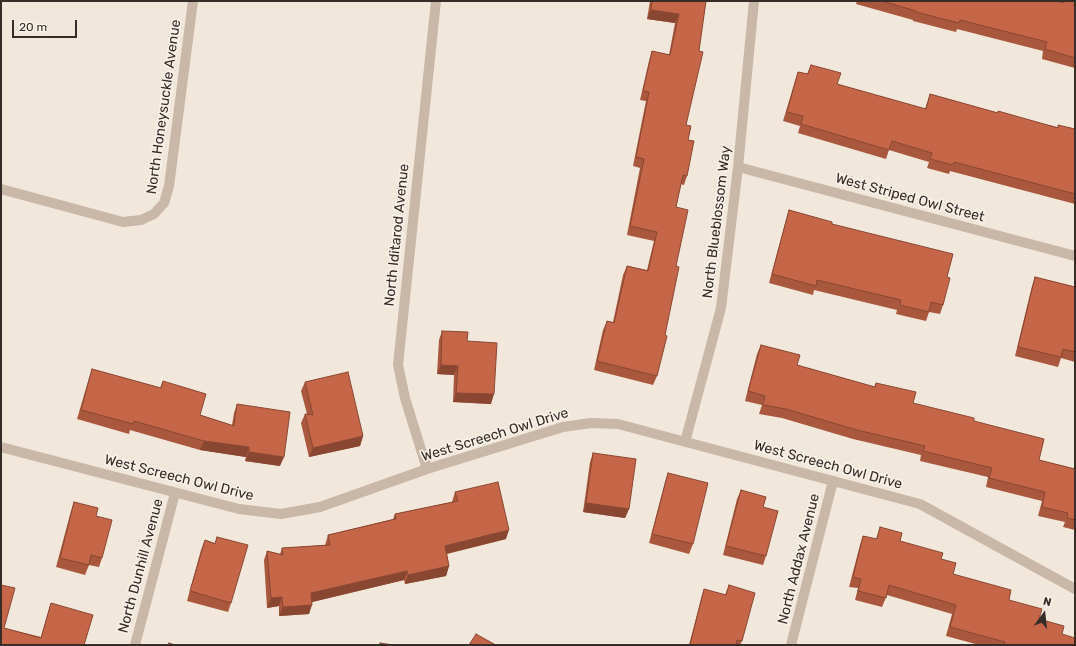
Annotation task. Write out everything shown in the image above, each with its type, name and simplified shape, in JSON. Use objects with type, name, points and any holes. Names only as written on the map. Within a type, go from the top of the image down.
[{"type":"street","name":"North Honeysuckle Avenue","points":[[1,189],[122,222],[141,220],[154,214],[164,203],[169,186],[193,1]]},
{"type":"street","name":"North Iditarod Avenue","points":[[427,469],[404,398],[398,365],[436,1]]},
{"type":"street","name":"North Blueblossom Way","points":[[685,442],[721,308],[738,167],[754,1]]},
{"type":"street","name":"West Striped Owl Street","points":[[738,167],[1075,256]]},
{"type":"street","name":"West Screech Owl Drive","points":[[1,447],[175,494],[239,509],[281,514],[320,507],[427,469],[563,427],[590,423],[618,424],[920,504],[1075,589]]},
{"type":"street","name":"North Addax Avenue","points":[[791,645],[833,481]]},
{"type":"street","name":"North Dunhill Avenue","points":[[134,645],[175,494]]},
{"type":"building","points":[[652,1],[706,1],[699,51],[703,52],[686,125],[691,126],[688,140],[694,141],[687,176],[683,175],[676,207],[688,210],[676,266],[679,267],[665,335],[667,336],[657,376],[597,361],[607,321],[614,323],[627,266],[648,271],[657,232],[630,226],[644,159],[636,157],[649,92],[643,91],[652,51],[670,55],[679,14],[651,10]]},
{"type":"building","points":[[882,1],[1057,1],[1063,3],[1063,1],[1075,1],[1075,58],[1045,49],[1047,42],[960,20],[959,23],[916,12]]},
{"type":"building","points":[[811,65],[841,73],[837,84],[926,109],[930,94],[1058,128],[1058,125],[1075,129],[1075,194],[954,162],[953,165],[930,159],[932,153],[892,141],[889,150],[801,124],[803,116],[787,112],[798,72],[808,74]]},
{"type":"building","points":[[789,210],[832,222],[832,224],[953,254],[947,277],[950,278],[943,305],[931,302],[929,312],[900,305],[901,300],[817,280],[816,286],[772,274]]},
{"type":"building","points":[[1035,277],[1075,287],[1075,352],[1063,349],[1061,357],[1018,347]]},
{"type":"building","points":[[442,331],[468,332],[467,341],[497,343],[494,394],[456,393],[458,366],[441,365]]},
{"type":"building","points":[[761,345],[800,355],[797,365],[875,387],[876,383],[916,392],[913,403],[974,418],[974,421],[1044,439],[1039,460],[1075,469],[1075,520],[1067,518],[1068,513],[1042,507],[1045,492],[989,478],[992,468],[923,451],[925,446],[857,430],[786,409],[763,405],[765,396],[748,391]]},
{"type":"building","points":[[92,369],[161,388],[163,381],[206,394],[200,415],[234,426],[237,404],[290,412],[284,457],[249,452],[249,447],[204,441],[134,421],[133,424],[81,410]]},
{"type":"building","points":[[348,372],[363,436],[313,448],[305,414],[313,415],[305,382]]},
{"type":"building","points":[[593,453],[636,459],[629,509],[586,503]]},
{"type":"building","points":[[668,473],[708,483],[693,544],[652,534]]},
{"type":"building","points":[[498,482],[509,530],[445,546],[449,566],[408,575],[407,571],[311,593],[312,605],[283,607],[282,597],[271,598],[267,551],[283,555],[282,548],[330,545],[328,535],[396,519],[395,514],[458,501],[455,492]]},
{"type":"building","points":[[741,490],[766,497],[763,507],[778,511],[766,556],[726,546]]},
{"type":"building","points":[[74,502],[98,508],[96,516],[112,520],[102,558],[91,555],[89,565],[60,558]]},
{"type":"building","points":[[880,527],[902,533],[900,541],[943,553],[941,559],[956,563],[953,574],[1011,590],[1009,600],[1042,609],[1039,619],[1064,626],[1062,634],[1075,638],[1075,645],[1004,645],[1005,642],[950,627],[956,605],[889,585],[886,598],[858,591],[861,579],[853,577],[863,536],[877,539]]},
{"type":"building","points":[[217,537],[248,545],[231,603],[190,591],[205,540],[215,544]]},
{"type":"building","points":[[1,585],[15,588],[4,628],[41,638],[51,603],[93,615],[84,645],[1,645]]},
{"type":"building","points":[[729,585],[755,593],[742,641],[737,640],[736,645],[690,645],[704,589],[726,595]]},
{"type":"building","points":[[476,634],[494,644],[469,645]]},
{"type":"building","points":[[380,643],[393,645],[380,645]]}]
